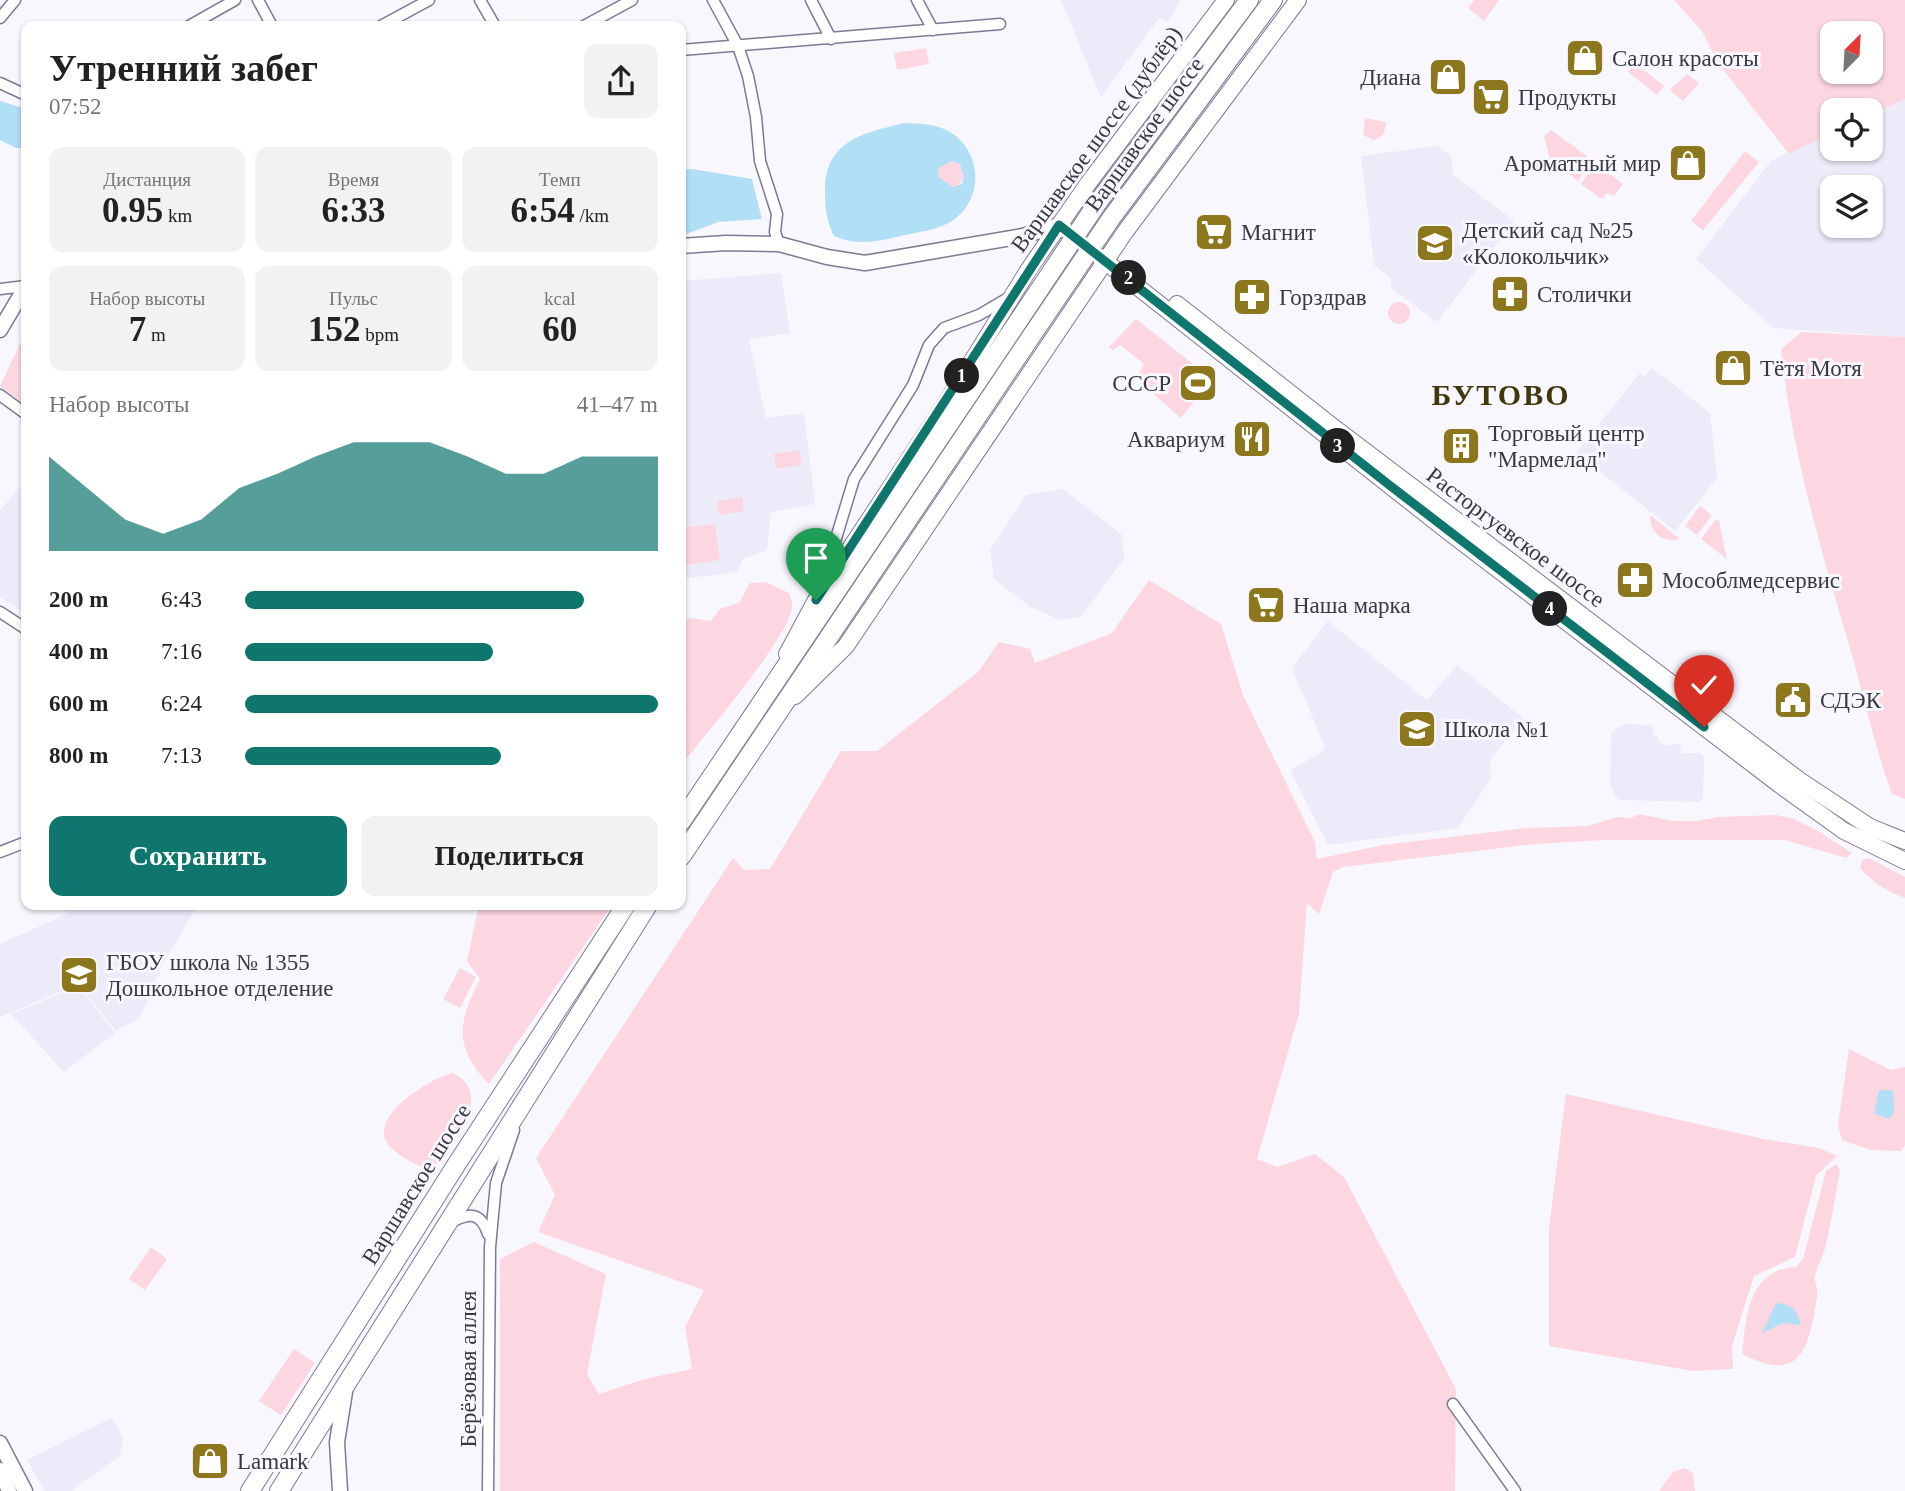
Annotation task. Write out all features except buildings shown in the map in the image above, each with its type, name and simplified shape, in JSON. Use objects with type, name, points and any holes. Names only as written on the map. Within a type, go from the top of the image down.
[{"type":"main road","name":"Варшавское шоссе (дублёр)","points":[[764,699],[816,600],[943,408],[1029,268],[1226,0]]},
{"type":"main road","name":"Варшавское шоссе","points":[[686,815],[1096,205],[1249,0]]},
{"type":"main road","name":"Варшавское шоссе","points":[[686,850],[1112,218],[1273,0]]},
{"type":"main road","points":[[781,710],[846,646],[1109,256],[1298,0]]},
{"type":"main road","points":[[1059,225],[1109,256]]},
{"type":"main road","name":"Расторгуевское шоссе","points":[[1109,256],[1799,780],[1870,827],[1905,841]]},
{"type":"main road","name":"Расторгуевское шоссе","points":[[1109,256],[1325,436],[1627,669],[1821,815],[1905,861]]},
{"type":"main road","name":"Варшавское шоссе","points":[[250,1491],[458,1161],[623,910]]},
{"type":"main road","name":"Варшавское шоссе","points":[[279,1491],[645,910]]},
{"type":"street","points":[[0,18],[15,0]]},
{"type":"street","points":[[198,21],[234,0]]},
{"type":"street","points":[[258,0],[269,21]]},
{"type":"street","points":[[389,21],[429,0]]},
{"type":"street","points":[[480,0],[492,21]]},
{"type":"street","points":[[593,21],[632,0]]},
{"type":"street","points":[[713,0],[738,46],[756,117],[760,161],[777,214],[775,232],[779,244]]},
{"type":"street","points":[[811,0],[831,39]]},
{"type":"street","points":[[917,0],[933,30]]},
{"type":"street","points":[[686,50],[1000,24]]},
{"type":"street","points":[[0,83],[21,93]]},
{"type":"street","points":[[686,246],[779,244],[827,257],[865,263],[1013,238],[1059,225]]},
{"type":"street","points":[[1013,238],[1028,242],[1033,249],[1029,268]]},
{"type":"street","points":[[0,289],[21,287]]},
{"type":"street","points":[[0,330],[21,294]]},
{"type":"street","points":[[816,600],[854,479],[913,385],[929,345],[944,328],[990,309],[1013,294]]},
{"type":"street","points":[[0,395],[21,410]]},
{"type":"street","points":[[0,612],[21,626]]},
{"type":"street","points":[[0,852],[21,844]]},
{"type":"street","name":"Берёзовая аллея","points":[[488,1491],[489,1247],[496,1183],[522,1106]]},
{"type":"street","name":"Берёзовая аллея","points":[[447,1224],[461,1216],[478,1216],[484,1221],[489,1247]]},
{"type":"street","points":[[341,1491],[337,1442],[347,1383]]},
{"type":"street","points":[[1453,1404],[1515,1491]]},
{"type":"street","points":[[0,1443],[25,1491]]},
{"type":"street","points":[[0,1470],[9,1491]]},
{"type":"shaded area","points":[[1061,0],[1181,0],[1168,21],[1159,18],[1101,97]]},
{"type":"shaded area","points":[[1474,0],[1499,0],[1484,21],[1468,8]]},
{"type":"shaded area","points":[[1674,0],[1905,0],[1905,99],[1883,109],[1883,98],[1820,98],[1820,139],[1789,154],[1718,63],[1702,31]]},
{"type":"shaded area","points":[[926,48],[929,64],[897,70],[894,53]]},
{"type":"shaded area","points":[[1635,63],[1664,86],[1657,95],[1628,72]]},
{"type":"shaded area","points":[[1687,74],[1699,83],[1683,101],[1670,90]]},
{"type":"shaded area","points":[[1905,99],[1905,337],[1773,328],[1696,259],[1771,161],[1820,139],[1820,161],[1883,161],[1883,109]]},
{"type":"shaded area","points":[[1365,118],[1387,122],[1383,135],[1374,140],[1363,135]]},
{"type":"shaded area","points":[[1551,130],[1591,159],[1578,181],[1550,159],[1544,136]]},
{"type":"shaded area","name":"Детский сад №25 «Колокольчик»","points":[[1437,146],[1451,156],[1453,175],[1514,221],[1437,322],[1391,288],[1391,278],[1374,265],[1361,156]]},
{"type":"shaded area","points":[[1745,151],[1759,162],[1703,230],[1691,221]]},
{"type":"shaded area","points":[[951,161],[960,165],[964,174],[960,183],[951,187],[942,183],[938,174],[942,165]]},
{"type":"shaded area","points":[[1595,163],[1623,184],[1614,196],[1607,193],[1600,198],[1581,184]]},
{"type":"shaded area","points":[[781,273],[790,333],[749,339],[766,418],[804,413],[815,504],[771,512],[767,550],[743,559],[737,572],[686,578],[686,281]]},
{"type":"shaded area","points":[[1395,302],[1403,302],[1410,309],[1410,317],[1403,324],[1395,324],[1388,317],[1388,309]]},
{"type":"shaded area","points":[[1136,319],[1212,379],[1181,418],[1136,379],[1144,364],[1120,345],[1113,350],[1109,347]]},
{"type":"shaded area","points":[[1802,332],[1905,337],[1905,799],[1892,794],[1880,759],[1800,465],[1781,349]]},
{"type":"shaded area","points":[[21,342],[21,401],[0,386]]},
{"type":"shaded area","points":[[1652,368],[1710,413],[1717,478],[1675,531],[1576,453],[1640,373],[1645,376]]},
{"type":"shaded area","points":[[799,450],[802,465],[776,469],[774,454]]},
{"type":"shaded area","points":[[21,485],[21,611],[0,597],[0,511]]},
{"type":"shaded area","points":[[1063,489],[1122,535],[1124,559],[1081,617],[1060,620],[1030,607],[994,579],[990,550],[1026,495]]},
{"type":"shaded area","points":[[742,497],[744,511],[719,515],[717,501]]},
{"type":"shaded area","points":[[1700,506],[1712,515],[1697,535],[1685,526]]},
{"type":"shaded area","points":[[1650,515],[1680,539],[1668,540],[1659,536],[1652,527]]},
{"type":"shaded area","points":[[1716,519],[1719,521],[1727,559],[1701,539]]},
{"type":"shaded area","points":[[715,524],[720,560],[686,565],[686,527]]},
{"type":"shaded area","points":[[1149,580],[1221,624],[1243,695],[1315,842],[1317,859],[1383,845],[1527,828],[1588,826],[1617,817],[1631,818],[1639,814],[1673,821],[1776,815],[1791,818],[1818,831],[1852,853],[1846,858],[1785,840],[1603,840],[1535,844],[1343,867],[1333,872],[1319,914],[1307,903],[1299,1014],[1257,1159],[1277,1167],[1315,1154],[1344,1177],[1456,1389],[1455,1491],[500,1491],[500,1259],[534,1242],[606,1274],[587,1374],[599,1394],[645,1379],[692,1369],[685,1327],[704,1290],[538,1232],[555,1195],[536,1158],[733,858],[744,870],[770,869],[841,751],[877,751],[978,672],[999,642],[1030,649],[1035,663],[1112,633]]},
{"type":"shaded area","points":[[766,582],[789,593],[792,609],[786,625],[760,666],[686,760],[686,620],[711,621],[720,609],[739,603],[750,583]]},
{"type":"shaded area","name":"Школа №1","points":[[1328,621],[1427,700],[1457,665],[1523,718],[1490,760],[1491,778],[1458,828],[1328,845],[1290,770],[1319,754],[1325,747],[1292,668]]},
{"type":"shaded area","points":[[1625,724],[1653,725],[1653,735],[1657,736],[1662,745],[1680,744],[1681,753],[1700,753],[1704,758],[1703,799],[1698,802],[1620,800],[1615,797],[1610,782],[1611,735],[1615,729]]},
{"type":"shaded area","points":[[1869,858],[1905,877],[1905,898],[1880,886],[1860,868],[1862,860]]},
{"type":"shaded area","name":"ГБОУ школа № 1355 Дошкольное отделение","points":[[66,910],[195,910],[162,966],[140,1018],[116,1031],[78,984],[0,1017],[0,944],[67,914]]},
{"type":"shaded area","points":[[478,910],[609,910],[489,1084],[477,1071],[465,1046],[464,1021],[480,979],[467,961]]},
{"type":"shaded area","points":[[460,968],[476,977],[460,1008],[443,999]]},
{"type":"shaded area","points":[[78,986],[115,1033],[64,1072],[11,1014]]},
{"type":"shaded area","points":[[1849,1049],[1891,1070],[1905,1067],[1905,1145],[1901,1151],[1870,1150],[1842,1140],[1838,1125]]},
{"type":"shaded area","points":[[452,1073],[465,1082],[471,1094],[470,1107],[457,1135],[430,1172],[392,1149],[385,1139],[384,1129],[389,1118],[407,1098],[431,1082]]},
{"type":"shaded area","points":[[1566,1094],[1764,1139],[1819,1148],[1837,1156],[1816,1176],[1795,1257],[1754,1276],[1732,1346],[1733,1369],[1693,1371],[1549,1346],[1549,1228]]},
{"type":"shaded area","points":[[1836,1164],[1840,1170],[1826,1245],[1815,1276],[1817,1294],[1805,1346],[1799,1356],[1790,1363],[1762,1363],[1742,1354],[1748,1310],[1759,1285],[1768,1276],[1796,1267],[1803,1259],[1826,1171]]},
{"type":"shaded area","points":[[151,1247],[167,1259],[145,1290],[129,1279]]},
{"type":"shaded area","points":[[294,1349],[315,1363],[281,1415],[259,1401]]},
{"type":"shaded area","points":[[112,1418],[123,1438],[120,1456],[71,1491],[45,1491],[27,1460]]},
{"type":"shaded area","points":[[1684,1468],[1693,1473],[1695,1491],[1659,1491],[1673,1472]]},
{"type":"water","points":[[0,101],[21,107],[21,148],[0,140]]},
{"type":"water","points":[[904,123],[933,125],[950,132],[961,141],[974,163],[974,189],[970,201],[952,221],[941,227],[867,242],[834,236],[828,219],[825,196],[827,173],[832,159],[850,141]],"holes":[[[951,161],[960,164],[964,176],[962,184],[953,187],[938,177],[939,168]]]},
{"type":"water","points":[[686,170],[752,179],[762,219],[718,222],[686,234]]},
{"type":"water","points":[[1879,1090],[1893,1090],[1894,1111],[1890,1119],[1874,1114]]},
{"type":"water","points":[[1776,1303],[1793,1308],[1801,1325],[1783,1323],[1762,1333]]},
{"type":"place","name":"Салон красоты","points":[[1585,58]]},
{"type":"place","name":"Диана","points":[[1448,77]]},
{"type":"place","name":"Продукты","points":[[1491,97]]},
{"type":"place","name":"Ароматный мир","points":[[1688,163]]},
{"type":"place","name":"Магнит","points":[[1214,232]]},
{"type":"place","name":"Детский сад №25 «Колокольчик»","points":[[1435,243]]},
{"type":"place","name":"Столички","points":[[1510,294]]},
{"type":"place","name":"Горздрав","points":[[1252,297]]},
{"type":"place","name":"Тётя Мотя","points":[[1733,368]]},
{"type":"place","name":"СССР","points":[[1198,383]]},
{"type":"place","name":"Аквариум","points":[[1252,439]]},
{"type":"place","name":"Торговый центр \"Мармелад\"","points":[[1461,446]]},
{"type":"place","name":"Мособлмедсервис","points":[[1635,580]]},
{"type":"place","name":"Наша марка","points":[[1266,605]]},
{"type":"place","name":"СДЭК","points":[[1793,700]]},
{"type":"place","name":"Школа №1","points":[[1417,729]]},
{"type":"place","name":"ГБОУ школа № 1355 Дошкольное отделение","points":[[79,975]]},
{"type":"place","name":"Lamark","points":[[210,1461]]},
{"type":"district","name":"БУТОВО","points":[[1501,395]]},
{"type":"route","points":[[816,600],[943,408],[1029,268],[1059,225],[1388,484],[1704,727]]}]
